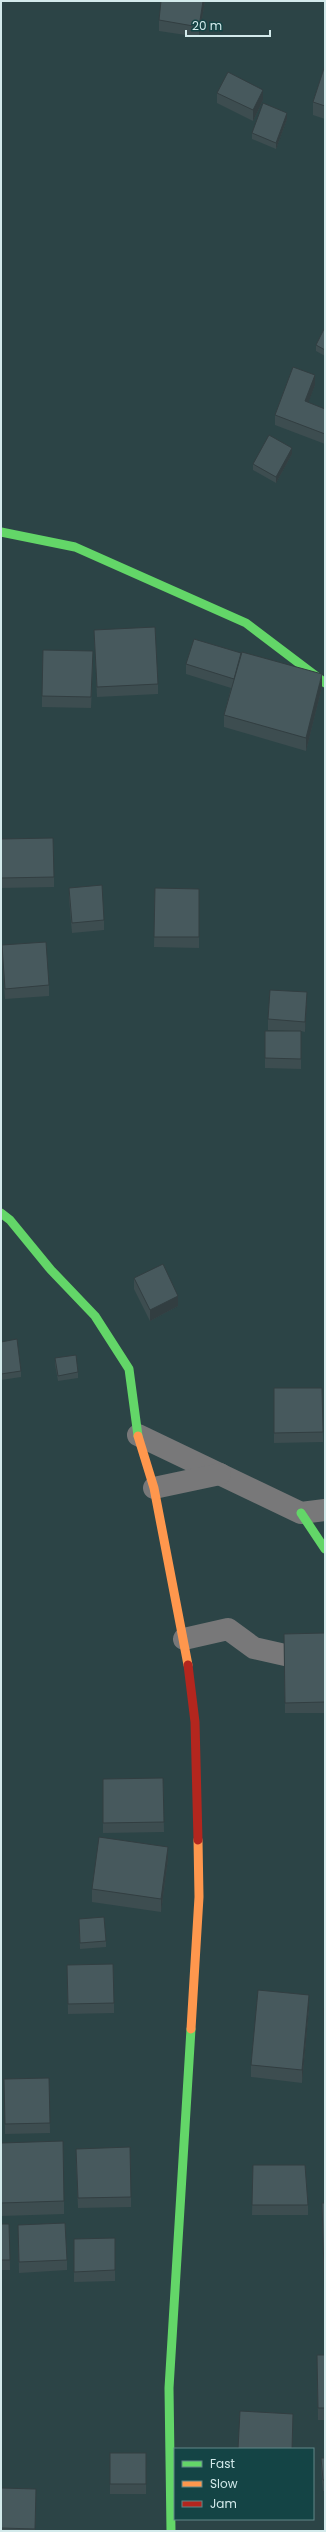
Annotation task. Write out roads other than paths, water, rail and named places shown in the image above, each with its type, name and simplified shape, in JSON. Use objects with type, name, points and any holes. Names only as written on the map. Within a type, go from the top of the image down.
[{"type":"street","points":[[1,532],[74,547],[246,623],[325,684]]},
{"type":"street","points":[[1,1213],[10,1220],[51,1270],[95,1316],[129,1369],[138,1435],[154,1488],[184,1639],[195,1722],[199,1897],[169,2388],[172,2531]]},
{"type":"street","points":[[138,1435],[301,1513],[325,1549]]},
{"type":"street","points":[[154,1488],[220,1474]]},
{"type":"street","points":[[301,1513],[325,1510]]},
{"type":"street","points":[[184,1639],[228,1629],[254,1648],[325,1664]]}]
